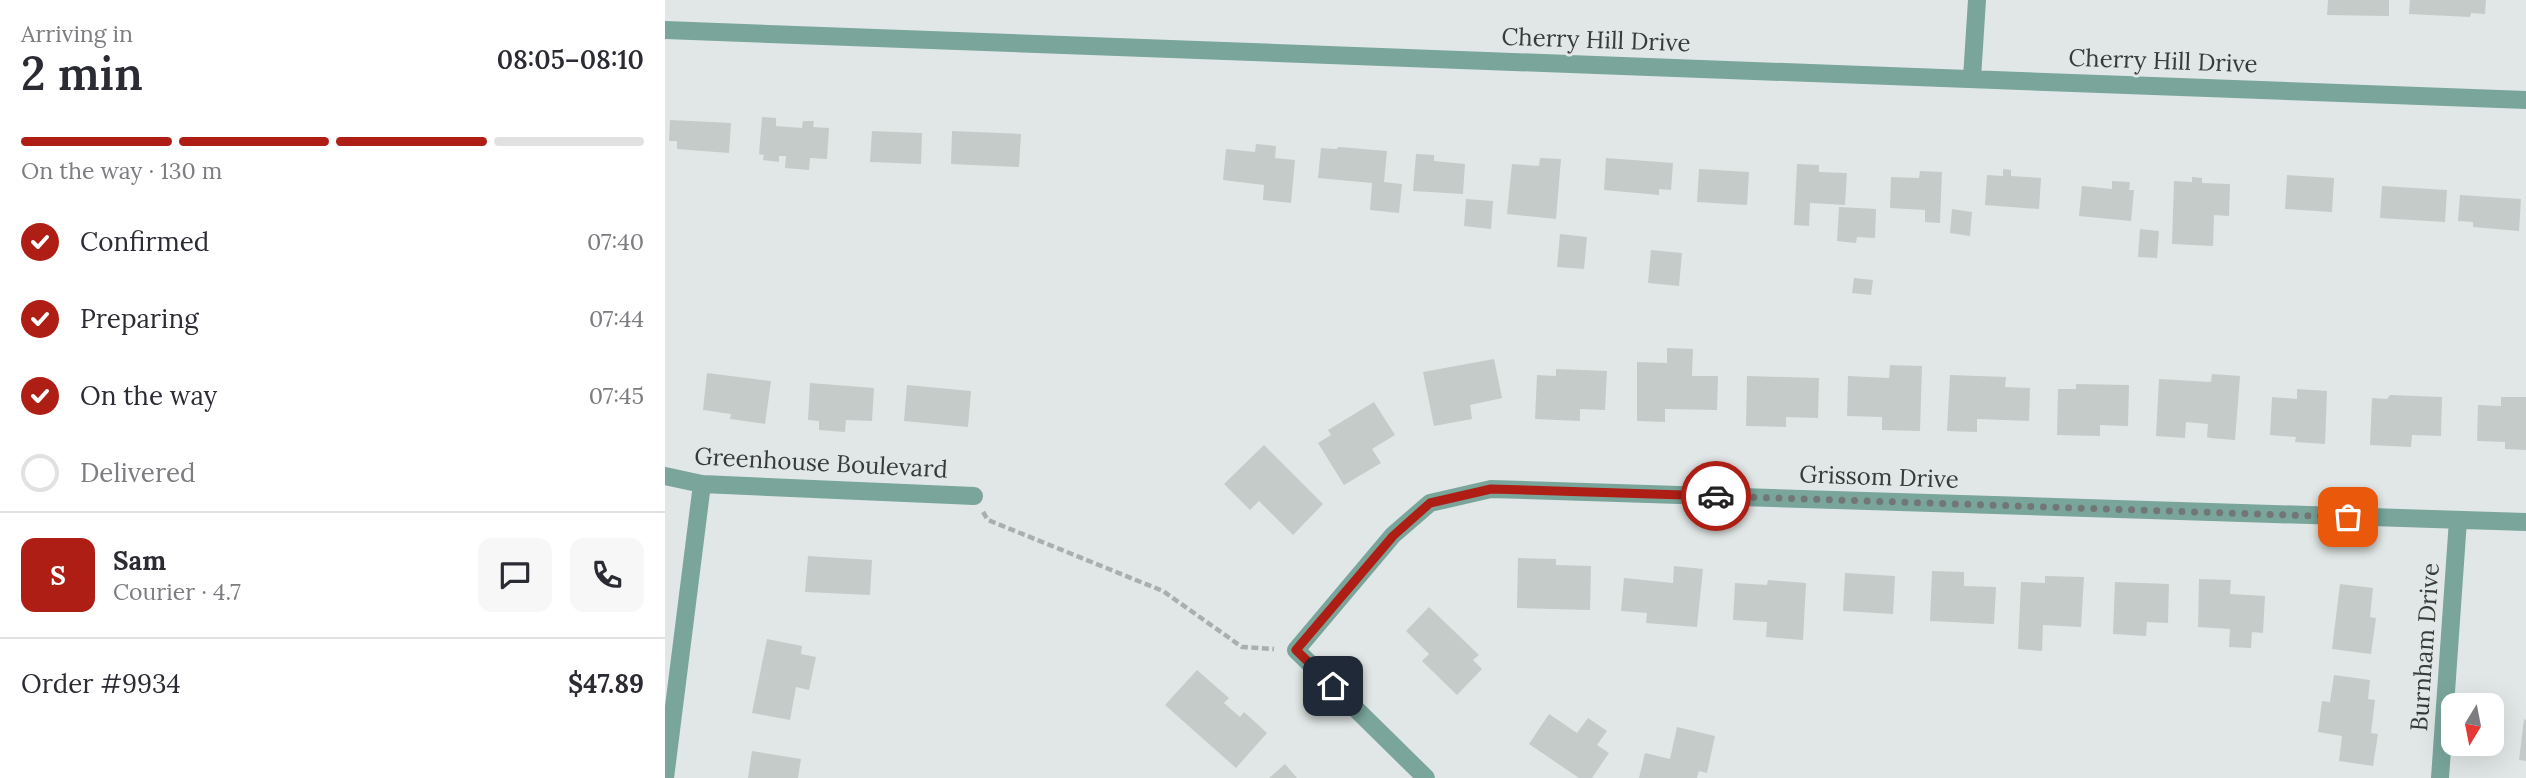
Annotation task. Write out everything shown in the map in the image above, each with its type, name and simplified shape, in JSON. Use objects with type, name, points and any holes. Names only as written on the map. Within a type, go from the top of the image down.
[{"type":"street","points":[[1972,78],[1977,0]]},
{"type":"street","name":"Cherry Hill Drive","points":[[665,30],[2526,100]]},
{"type":"street","name":"Greenhouse Boulevard","points":[[665,476],[702,484],[974,496]]},
{"type":"street","points":[[665,778],[702,484]]},
{"type":"street","name":"Grissom Drive","points":[[1296,650],[1393,536],[1430,503],[1491,489],[2526,522]]},
{"type":"street","name":"Burnham Drive","points":[[2440,778],[2459,520]]},
{"type":"street","points":[[1296,650],[1426,778]]},
{"type":"path","points":[[974,496],[988,520],[1163,591],[1242,648],[1296,650]]},
{"type":"building","points":[[2328,0],[2389,0],[2389,16],[2327,15]]},
{"type":"building","points":[[2410,0],[2486,0],[2485,14],[2471,13],[2470,17],[2409,14]]},
{"type":"building","points":[[762,117],[776,118],[776,126],[802,128],[803,121],[814,121],[813,127],[829,128],[827,159],[810,158],[809,170],[785,168],[786,156],[779,156],[779,162],[763,160],[764,155],[759,154]]},
{"type":"building","points":[[670,120],[731,123],[729,153],[677,149],[677,141],[669,141]]},
{"type":"building","points":[[872,131],[922,133],[921,164],[870,162]]},
{"type":"building","points":[[952,131],[1021,134],[1019,167],[951,164]]},
{"type":"building","points":[[1256,144],[1276,146],[1275,158],[1295,160],[1291,203],[1263,200],[1264,185],[1223,180],[1226,149],[1255,152]]},
{"type":"building","points":[[1321,148],[1387,151],[1384,182],[1402,184],[1399,213],[1370,210],[1372,183],[1318,178]]},
{"type":"building","points":[[1416,154],[1434,155],[1434,161],[1465,164],[1463,194],[1413,191]]},
{"type":"building","points":[[1540,158],[1561,159],[1556,219],[1507,214],[1512,164],[1539,166]]},
{"type":"building","points":[[1606,158],[1673,163],[1671,190],[1659,189],[1659,195],[1604,190]]},
{"type":"building","points":[[1797,164],[1819,165],[1819,172],[1847,173],[1845,205],[1810,203],[1809,226],[1794,225]]},
{"type":"building","points":[[1699,169],[1749,172],[1747,205],[1697,202]]},
{"type":"building","points":[[2003,169],[2011,170],[2011,176],[2041,178],[2039,209],[1985,205],[1987,175],[2003,176]]},
{"type":"building","points":[[1920,171],[1942,172],[1940,223],[1925,222],[1925,210],[1890,208],[1891,177],[1919,178]]},
{"type":"building","points":[[2287,175],[2334,178],[2332,212],[2285,209]]},
{"type":"building","points":[[2192,177],[2202,178],[2202,183],[2230,184],[2229,216],[2214,215],[2213,246],[2172,244],[2174,181],[2192,182]]},
{"type":"building","points":[[2112,181],[2130,182],[2129,190],[2134,190],[2131,221],[2079,216],[2082,186],[2112,189]]},
{"type":"building","points":[[2382,186],[2447,190],[2445,222],[2380,218]]},
{"type":"building","points":[[2460,195],[2521,199],[2519,231],[2473,227],[2473,222],[2458,221]]},
{"type":"building","points":[[1466,199],[1493,201],[1491,229],[1464,226]]},
{"type":"building","points":[[1839,207],[1876,209],[1875,238],[1857,237],[1856,243],[1837,241]]},
{"type":"building","points":[[1952,209],[1972,212],[1970,236],[1950,233]]},
{"type":"building","points":[[2140,229],[2159,231],[2157,258],[2138,257]]},
{"type":"building","points":[[1560,234],[1587,237],[1584,269],[1557,267]]},
{"type":"building","points":[[1651,250],[1682,253],[1679,286],[1648,283]]},
{"type":"building","points":[[1854,278],[1873,280],[1871,295],[1852,293]]},
{"type":"building","points":[[1667,348],[1693,349],[1692,376],[1718,376],[1717,410],[1665,409],[1665,422],[1637,421],[1637,362],[1667,363]]},
{"type":"building","points":[[1494,359],[1502,398],[1470,405],[1472,419],[1434,426],[1423,372]]},
{"type":"building","points":[[1890,365],[1922,366],[1920,431],[1882,430],[1882,417],[1847,416],[1848,376],[1889,378]]},
{"type":"building","points":[[1556,369],[1607,371],[1605,410],[1580,409],[1580,421],[1535,419],[1537,375],[1556,376]]},
{"type":"building","points":[[707,373],[771,381],[765,424],[730,419],[731,414],[703,410]]},
{"type":"building","points":[[2212,374],[2240,376],[2235,440],[2207,437],[2208,424],[2186,422],[2185,438],[2156,436],[2159,379],[2211,382]]},
{"type":"building","points":[[1950,375],[2006,377],[2005,387],[2030,388],[2029,421],[1977,419],[1977,432],[1947,431]]},
{"type":"building","points":[[1747,376],[1819,378],[1818,418],[1786,417],[1786,427],[1746,426]]},
{"type":"building","points":[[810,383],[874,388],[872,421],[846,420],[845,432],[819,430],[819,421],[808,420]]},
{"type":"building","points":[[2076,384],[2129,385],[2128,426],[2100,425],[2100,436],[2057,435],[2058,389],[2076,389]]},
{"type":"building","points":[[907,385],[971,391],[968,427],[904,421]]},
{"type":"building","points":[[2297,389],[2327,391],[2325,444],[2295,442],[2296,437],[2270,435],[2272,397],[2297,399]]},
{"type":"building","points":[[2390,395],[2442,397],[2441,436],[2412,435],[2411,447],[2370,445],[2372,398],[2387,399]]},
{"type":"building","points":[[2501,397],[2526,397],[2526,450],[2505,449],[2505,442],[2477,441],[2478,405],[2501,406]]},
{"type":"building","points":[[1374,402],[1395,435],[1372,449],[1381,463],[1344,485],[1318,443],[1331,435],[1328,430]]},
{"type":"building","points":[[1264,445],[1323,504],[1293,535],[1259,501],[1250,510],[1224,484]]},
{"type":"building","points":[[808,556],[872,560],[870,595],[805,592]]},
{"type":"building","points":[[1518,558],[1556,559],[1556,565],[1591,566],[1590,610],[1517,608]]},
{"type":"building","points":[[1674,566],[1703,569],[1697,627],[1646,623],[1647,613],[1621,611],[1624,578],[1673,583]]},
{"type":"building","points":[[1932,571],[1964,572],[1964,586],[1996,587],[1994,624],[1930,621]]},
{"type":"building","points":[[1845,573],[1895,576],[1893,614],[1843,611]]},
{"type":"building","points":[[2045,576],[2084,577],[2081,627],[2043,625],[2042,651],[2018,649],[2021,582],[2045,583]]},
{"type":"building","points":[[2199,579],[2231,580],[2230,594],[2265,596],[2263,633],[2252,632],[2251,648],[2229,647],[2230,629],[2198,627]]},
{"type":"building","points":[[1768,580],[1806,583],[1803,640],[1766,637],[1767,622],[1733,620],[1735,583],[1767,585]]},
{"type":"building","points":[[2115,582],[2169,584],[2168,623],[2147,622],[2146,636],[2113,634]]},
{"type":"building","points":[[2340,584],[2373,588],[2370,617],[2376,618],[2371,654],[2332,649]]},
{"type":"building","points":[[1429,607],[1479,655],[1473,660],[1482,669],[1457,695],[1422,661],[1429,654],[1406,631]]},
{"type":"building","points":[[767,639],[802,646],[801,654],[816,657],[809,690],[796,687],[790,720],[752,713]]},
{"type":"building","points":[[1197,670],[1229,698],[1224,703],[1240,717],[1244,712],[1267,733],[1236,768],[1165,705]]},
{"type":"building","points":[[2334,675],[2370,680],[2368,699],[2375,700],[2371,733],[2378,734],[2373,766],[2339,761],[2342,736],[2318,732],[2322,701],[2330,702]]},
{"type":"building","points":[[1549,714],[1577,733],[1588,718],[1607,731],[1597,745],[1609,753],[1592,778],[1579,778],[1529,744]]},
{"type":"building","points":[[2524,719],[2526,720],[2526,761],[2519,760]]},
{"type":"building","points":[[1677,727],[1715,736],[1707,773],[1699,771],[1697,778],[1639,778],[1645,753],[1670,759]]},
{"type":"building","points":[[752,751],[801,759],[798,778],[748,778]]},
{"type":"building","points":[[1285,764],[1297,778],[1269,778]]},
{"type":"way so far","points":[[1716,496],[2348,517]]},
{"type":"route","points":[[1333,686],[1296,650],[1393,536],[1430,503],[1491,489],[1716,496]]}]
